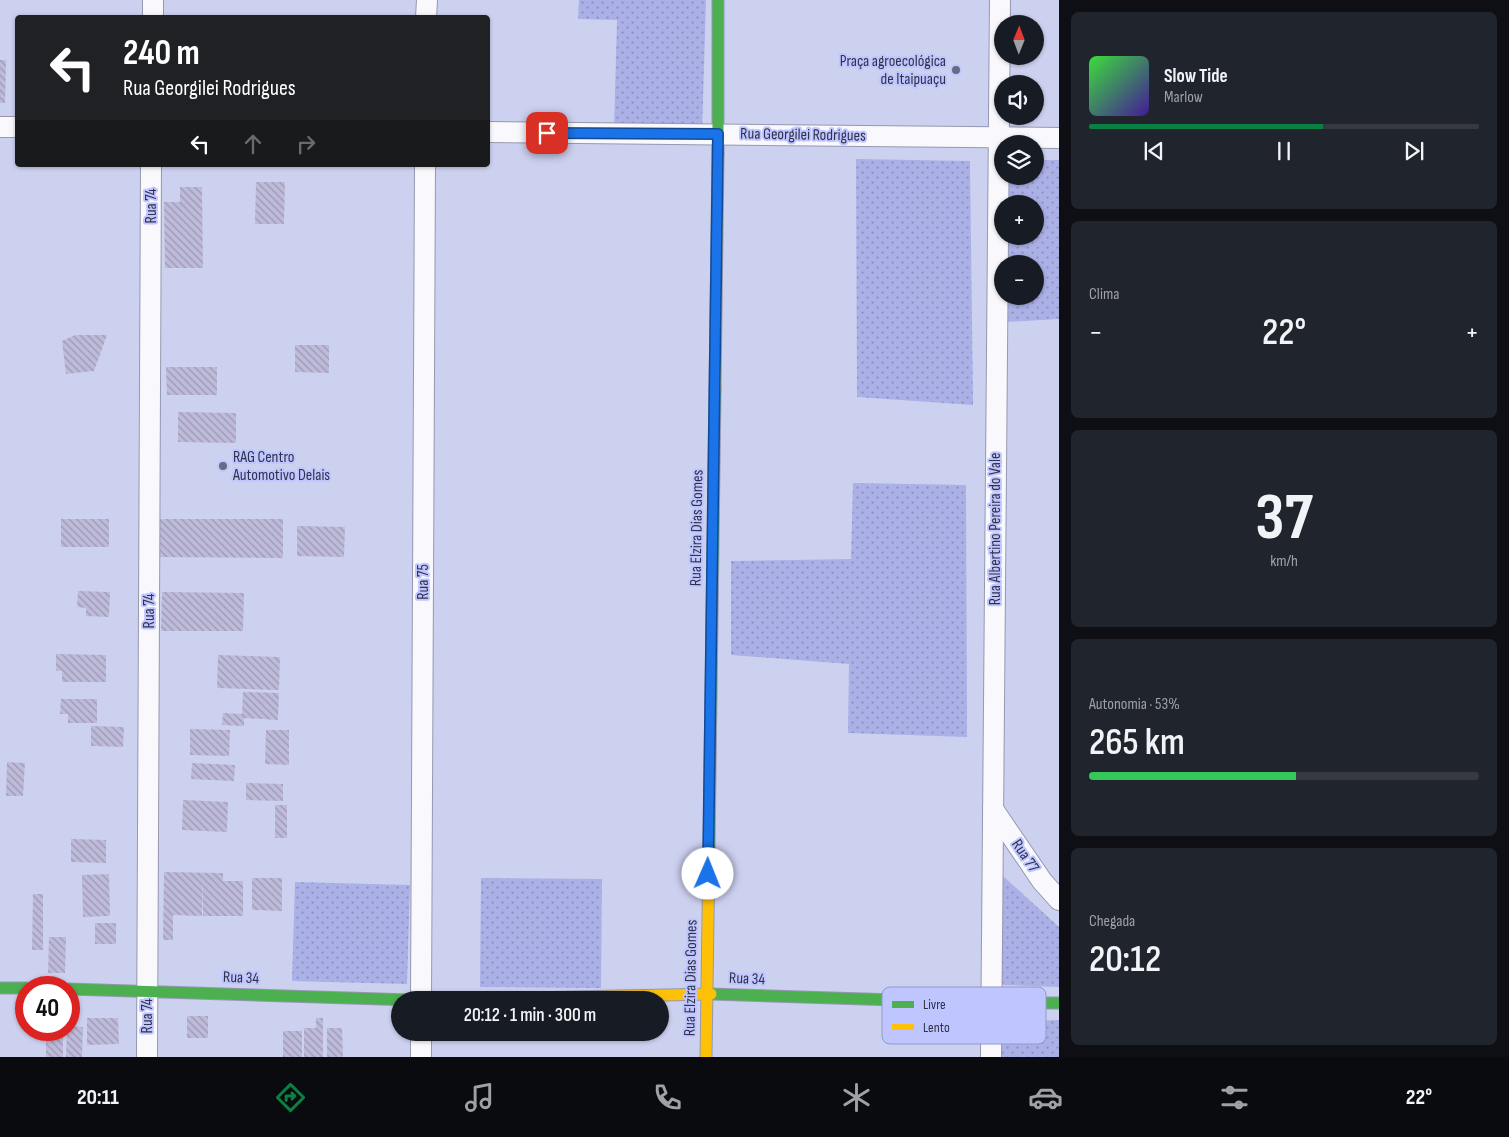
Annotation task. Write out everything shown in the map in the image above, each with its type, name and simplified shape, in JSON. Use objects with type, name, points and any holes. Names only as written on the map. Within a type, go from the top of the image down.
[{"type":"street","points":[[153,0],[153,15]]},
{"type":"street","points":[[426,15],[427,0]]},
{"type":"street","name":"Rua Elzira Dias Gomes","points":[[706,1057],[718,134],[718,0]]},
{"type":"street","name":"Rua Albertino Pereira do Vale","points":[[998,135],[1000,0]]},
{"type":"street","points":[[0,127],[15,128]]},
{"type":"street","name":"Rua Georgilei Rodrigues","points":[[490,132],[994,137]]},
{"type":"street","name":"Rua Georgilei Rodrigues","points":[[1044,138],[1059,138]]},
{"type":"street","name":"Rua 74","points":[[147,1057],[151,167]]},
{"type":"street","name":"Rua 75","points":[[421,991],[425,167]]},
{"type":"street","name":"Rua Albertino Pereira do Vale","points":[[991,987],[998,185]]},
{"type":"street","name":"Rua 77","points":[[993,809],[1042,881],[1059,900]]},
{"type":"street","points":[[0,988],[15,988]]},
{"type":"street","name":"Rua 34","points":[[80,989],[391,999]]},
{"type":"street","name":"Rua 34","points":[[669,995],[707,994],[882,1000]]},
{"type":"street","name":"Rua 34","points":[[1046,1003],[1059,1003]]},
{"type":"street","points":[[421,1041],[421,1057]]},
{"type":"street","name":"Rua Albertino Pereira do Vale","points":[[991,1044],[991,1057]]},
{"type":"shaded area","points":[[579,0],[706,0],[702,132],[614,129],[617,20],[578,19]]},
{"type":"shaded area","points":[[856,159],[970,161],[973,405],[857,397]]},
{"type":"shaded area","points":[[1044,160],[1059,160],[1059,319],[1006,322],[1007,305],[1044,305],[1044,255],[1007,255],[1007,245],[1044,245],[1044,195],[1008,195],[1008,185],[1044,185]]},
{"type":"shaded area","points":[[853,483],[966,485],[967,737],[848,733],[849,664],[731,655],[731,561],[851,559]]},
{"type":"shaded area","points":[[1003,876],[1059,927],[1059,987],[1002,985]]},
{"type":"shaded area","points":[[481,878],[602,879],[601,988],[480,987]]},
{"type":"shaded area","points":[[295,882],[410,885],[407,984],[292,981]]},
{"type":"shaded area","points":[[1046,1020],[1059,1020],[1059,1057],[1000,1057],[1000,1044],[1046,1044]]},
{"type":"building","points":[[0,60],[6,60],[5,103],[0,103]]},
{"type":"building","points":[[256,182],[285,182],[284,224],[255,224]]},
{"type":"building","points":[[180,187],[202,187],[203,268],[165,268],[164,202],[180,202]]},
{"type":"building","points":[[75,335],[107,335],[94,371],[66,374],[62,341]]},
{"type":"building","points":[[295,345],[329,345],[329,373],[295,372]]},
{"type":"building","points":[[166,367],[217,367],[217,395],[167,395]]},
{"type":"building","points":[[178,412],[236,413],[236,443],[178,442]]},
{"type":"building","points":[[61,519],[109,519],[109,547],[61,547]]},
{"type":"building","points":[[157,519],[283,519],[283,558],[157,557]]},
{"type":"building","points":[[297,526],[345,527],[344,557],[297,556]]},
{"type":"building","points":[[78,591],[110,592],[109,617],[86,616],[86,608],[77,607]]},
{"type":"building","points":[[162,592],[244,593],[243,631],[161,631]]},
{"type":"building","points":[[56,654],[106,655],[106,682],[62,682],[62,671],[56,671]]},
{"type":"building","points":[[218,655],[280,657],[279,690],[217,688]]},
{"type":"building","points":[[243,692],[279,693],[278,720],[244,718],[244,726],[222,725],[223,713],[242,714]]},
{"type":"building","points":[[61,699],[97,699],[97,723],[68,723],[68,714],[60,714]]},
{"type":"building","points":[[91,726],[124,727],[123,747],[91,746]]},
{"type":"building","points":[[190,729],[230,730],[229,756],[190,755]]},
{"type":"building","points":[[266,730],[289,730],[289,765],[265,764]]},
{"type":"building","points":[[7,762],[25,763],[23,796],[6,796]]},
{"type":"building","points":[[192,763],[235,765],[234,781],[191,779]]},
{"type":"building","points":[[246,783],[283,784],[283,801],[246,800]]},
{"type":"building","points":[[183,800],[228,802],[227,832],[182,830]]},
{"type":"building","points":[[275,805],[287,805],[287,838],[275,838]]},
{"type":"building","points":[[71,839],[106,840],[106,863],[71,862]]},
{"type":"building","points":[[164,872],[223,873],[223,881],[243,881],[243,916],[203,916],[203,876],[202,916],[173,915],[173,940],[163,940]]},
{"type":"building","points":[[109,874],[110,916],[83,917],[82,875]]},
{"type":"building","points":[[252,878],[282,878],[282,911],[252,910]]},
{"type":"building","points":[[33,894],[43,894],[43,950],[32,950]]},
{"type":"building","points":[[95,923],[116,923],[116,944],[95,944]]},
{"type":"building","points":[[49,937],[66,937],[65,973],[48,973]]},
{"type":"building","points":[[187,1016],[208,1016],[208,1038],[187,1038]]},
{"type":"building","points":[[87,1018],[118,1018],[119,1044],[87,1045]]},
{"type":"building","points":[[316,1018],[323,1018],[323,1057],[304,1057],[304,1028],[316,1028]]},
{"type":"building","points":[[80,1027],[83,1027],[82,1057],[66,1057],[67,1041],[80,1041]]},
{"type":"building","points":[[327,1028],[342,1028],[343,1057],[327,1057]]},
{"type":"building","points":[[283,1031],[302,1031],[302,1057],[283,1057]]},
{"type":"building","points":[[46,1041],[63,1041],[63,1057],[46,1057]]},
{"type":"traffic: fast","points":[[718,0],[718,155]]},
{"type":"traffic: fast","points":[[709,849],[715,389]]},
{"type":"traffic: fast","points":[[0,988],[15,988]]},
{"type":"traffic: fast","points":[[80,989],[391,999]]},
{"type":"traffic: fast","points":[[711,994],[882,999]]},
{"type":"traffic: fast","points":[[1046,1003],[1059,1003]]},
{"type":"traffic: slow","points":[[715,389],[718,155]]},
{"type":"traffic: slow","points":[[706,1057],[709,849]]},
{"type":"traffic: slow","points":[[669,995],[711,994]]},
{"type":"place","name":"Praça agroecológica de Itaipuaçu","points":[[956,70]]},
{"type":"place","name":"RAG Centro Automotivo Delais","points":[[223,466]]},
{"type":"route","points":[[547,133],[718,134],[708,874]]}]
